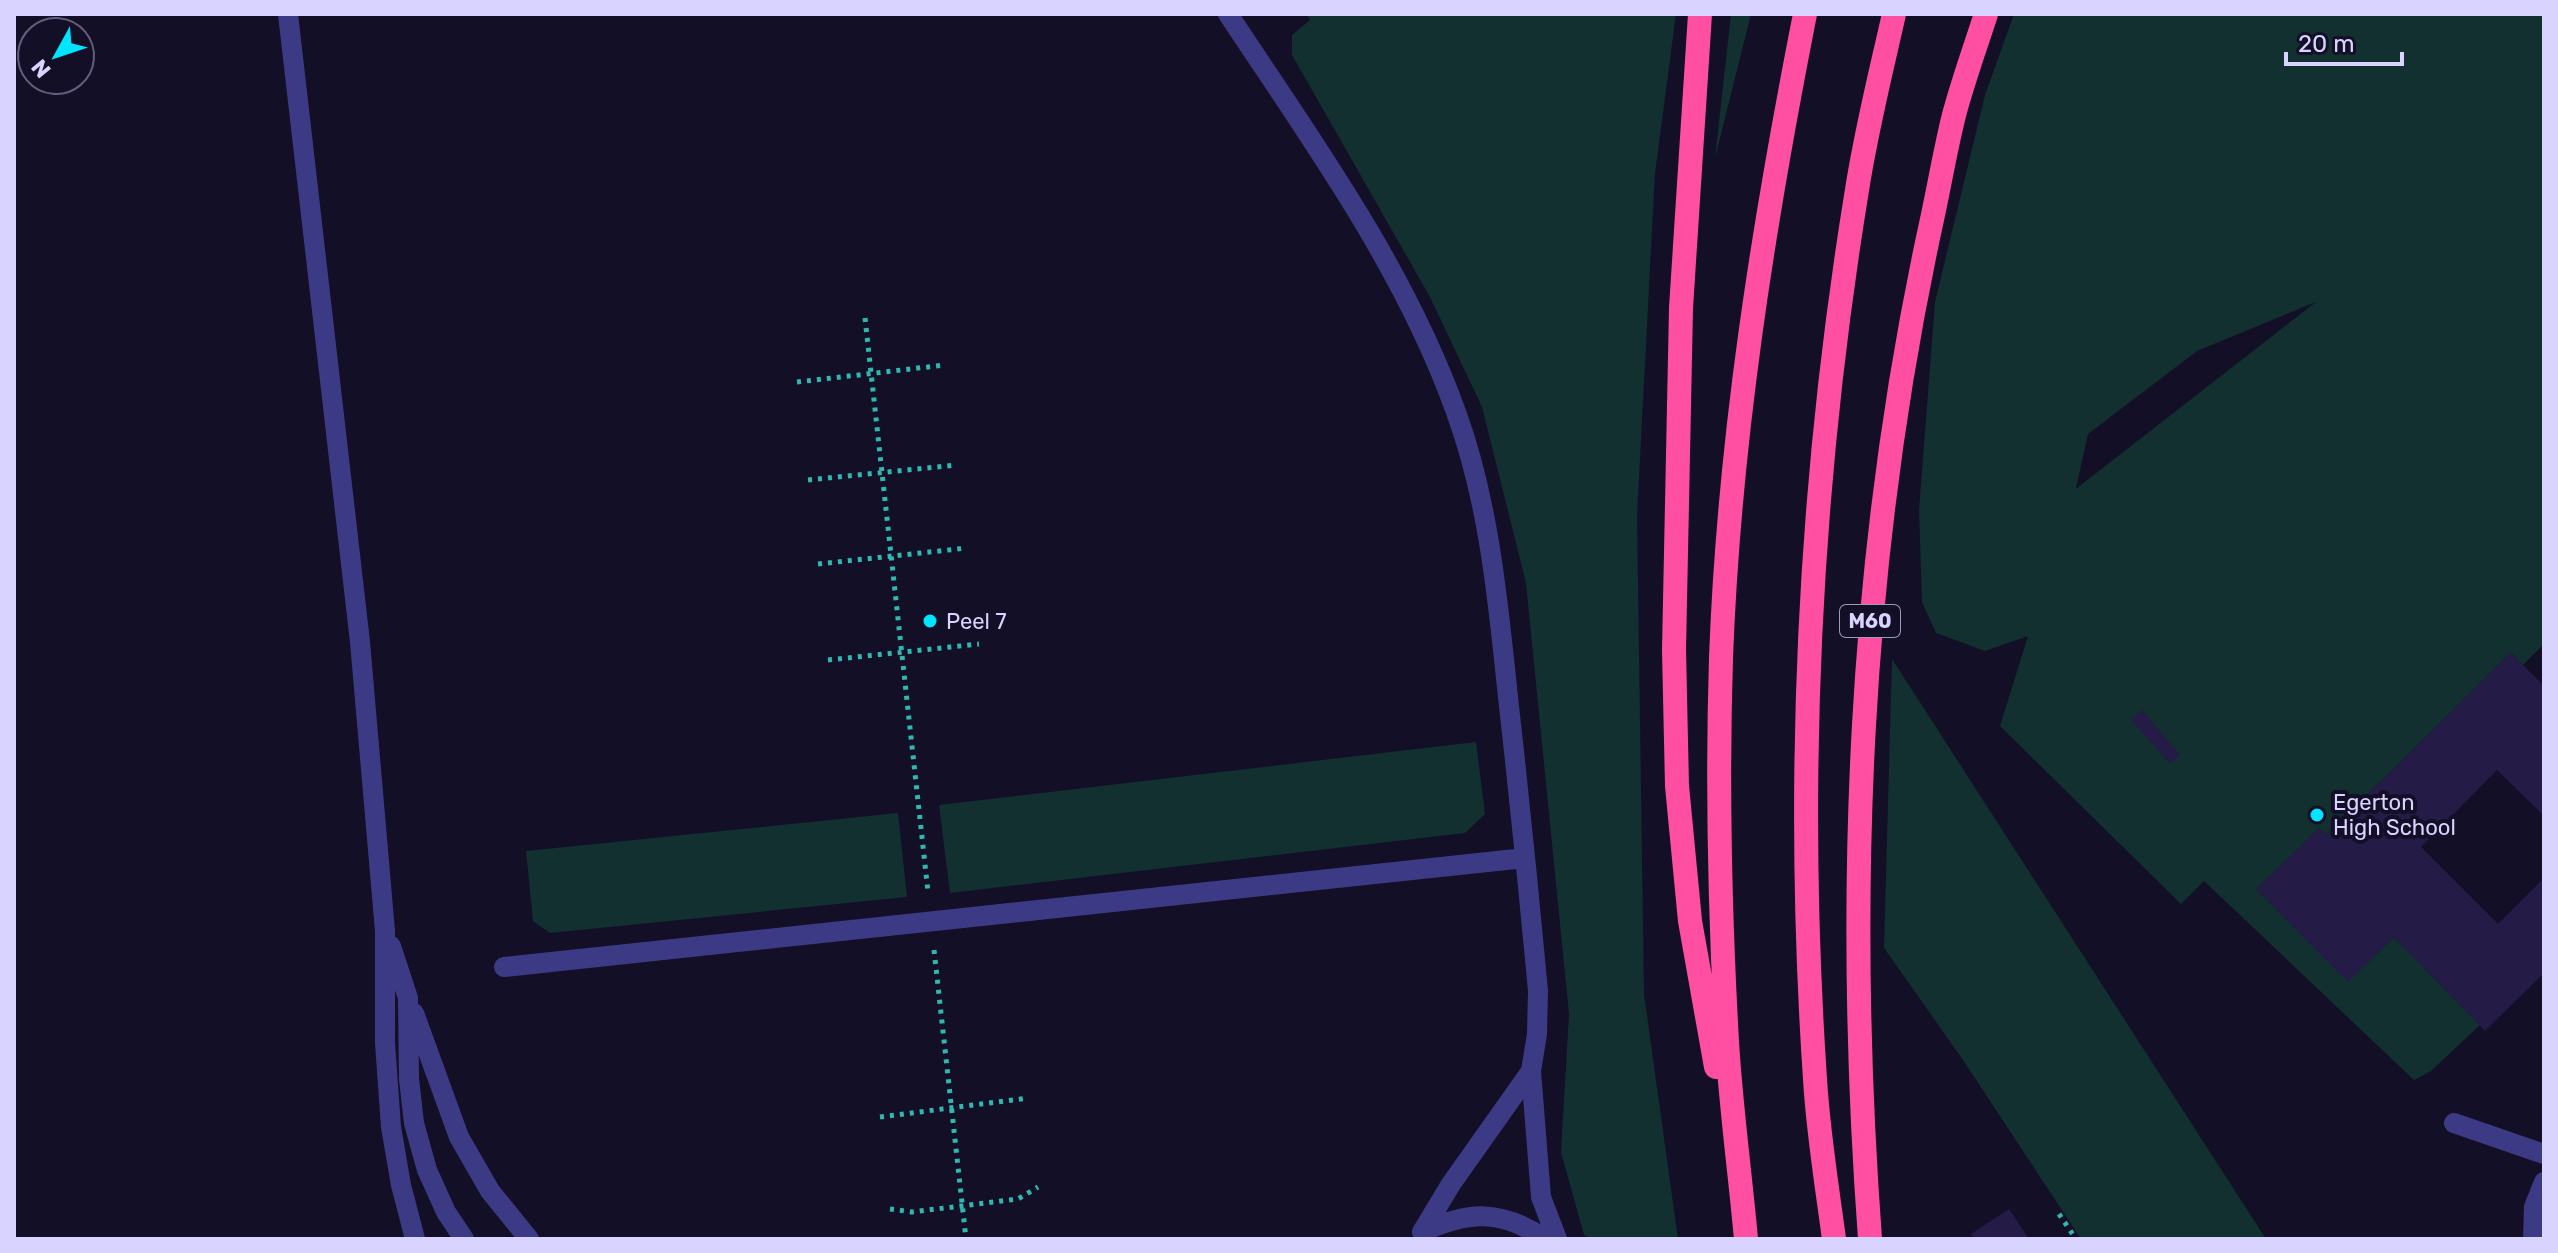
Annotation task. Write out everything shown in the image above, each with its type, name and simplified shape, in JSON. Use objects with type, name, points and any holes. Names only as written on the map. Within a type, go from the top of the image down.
[{"type":"highway","points":[[1700,14],[1681,308],[1674,650],[1677,786],[1690,921],[1746,1239]]},
{"type":"highway","points":[[1746,1239],[1727,1042],[1721,838],[1721,658],[1735,473],[1751,320],[1775,164],[1805,14]]},
{"type":"highway","name":"M60","points":[[1834,1239],[1815,1081],[1806,863],[1811,599],[1828,394],[1853,217],[1894,14]]},
{"type":"highway","name":"M60","points":[[1870,1239],[1858,1047],[1857,887],[1870,616],[1888,458],[1915,297],[1954,115],[1986,14]]},
{"type":"street","points":[[288,14],[360,642],[385,931],[385,1043],[391,1127],[415,1239]]},
{"type":"street","points":[[1228,14],[1380,250],[1423,331],[1457,413],[1481,500],[1497,592],[1538,991],[1537,1034],[1531,1071],[1541,1197],[1557,1239]]},
{"type":"street","points":[[504,967],[1525,858]]},
{"type":"street","points":[[385,931],[459,1137],[490,1191],[529,1239]]},
{"type":"street","points":[[408,998],[409,1079],[414,1123],[427,1170],[446,1212],[464,1239]]},
{"type":"street","points":[[1417,1235],[1531,1071]]},
{"type":"street","points":[[2454,1123],[2544,1154]]},
{"type":"street","points":[[2533,1239],[2534,1207],[2544,1182]]},
{"type":"street","points":[[1417,1235],[1451,1219],[1483,1215],[1515,1222],[1545,1239]]},
{"type":"path","points":[[865,318],[966,1239]]},
{"type":"path","points":[[797,382],[945,365]]},
{"type":"path","points":[[808,480],[957,465]]},
{"type":"path","points":[[818,564],[967,548]]},
{"type":"path","points":[[828,660],[979,644]]},
{"type":"path","points":[[880,1117],[1028,1098]]},
{"type":"path","points":[[890,1209],[912,1212],[1018,1199],[1038,1187]]},
{"type":"path","points":[[2059,1214],[2076,1239]]},
{"type":"green space","points":[[1306,14],[1676,14],[1655,173],[1637,516],[1644,994],[1678,1239],[1592,1239],[1584,1235],[1561,1152],[1569,1014],[1526,583],[1482,407],[1430,297],[1292,55],[1292,35],[1310,20]]},
{"type":"green space","points":[[1731,14],[1751,14],[1715,158]]},
{"type":"green space","points":[[2014,14],[2544,14],[2544,644],[2523,665],[2511,653],[2326,835],[2318,828],[2348,981],[2394,937],[2480,1025],[2431,1071],[2414,1080],[2204,881],[2181,904],[2000,726],[2028,636],[1985,651],[1936,633],[1922,602],[1919,510],[1935,302],[1985,95]],"holes":[[[2316,302],[2077,488],[2088,434],[2197,351]]]},
{"type":"green space","points":[[1892,659],[2266,1239],[2081,1239],[1963,1060],[1884,948]]},
{"type":"green space","points":[[1476,742],[1485,814],[1465,833],[950,893],[939,805]]},
{"type":"green space","points":[[898,813],[907,897],[550,933],[533,921],[526,851]]},
{"type":"building","points":[[2511,653],[2544,686],[2544,816],[2497,770],[2421,847],[2498,924],[2544,878],[2544,973],[2485,1031],[2394,937],[2348,982],[2256,889],[2318,828],[2326,835]]},
{"type":"building","points":[[2142,710],[2180,755],[2170,764],[2131,720]]},
{"type":"building","points":[[2009,1209],[2029,1239],[1974,1239],[1971,1234]]},
{"type":"place","name":"Peel 7","points":[[930,621]]},
{"type":"place","name":"Egerton High School","points":[[2317,815]]}]
